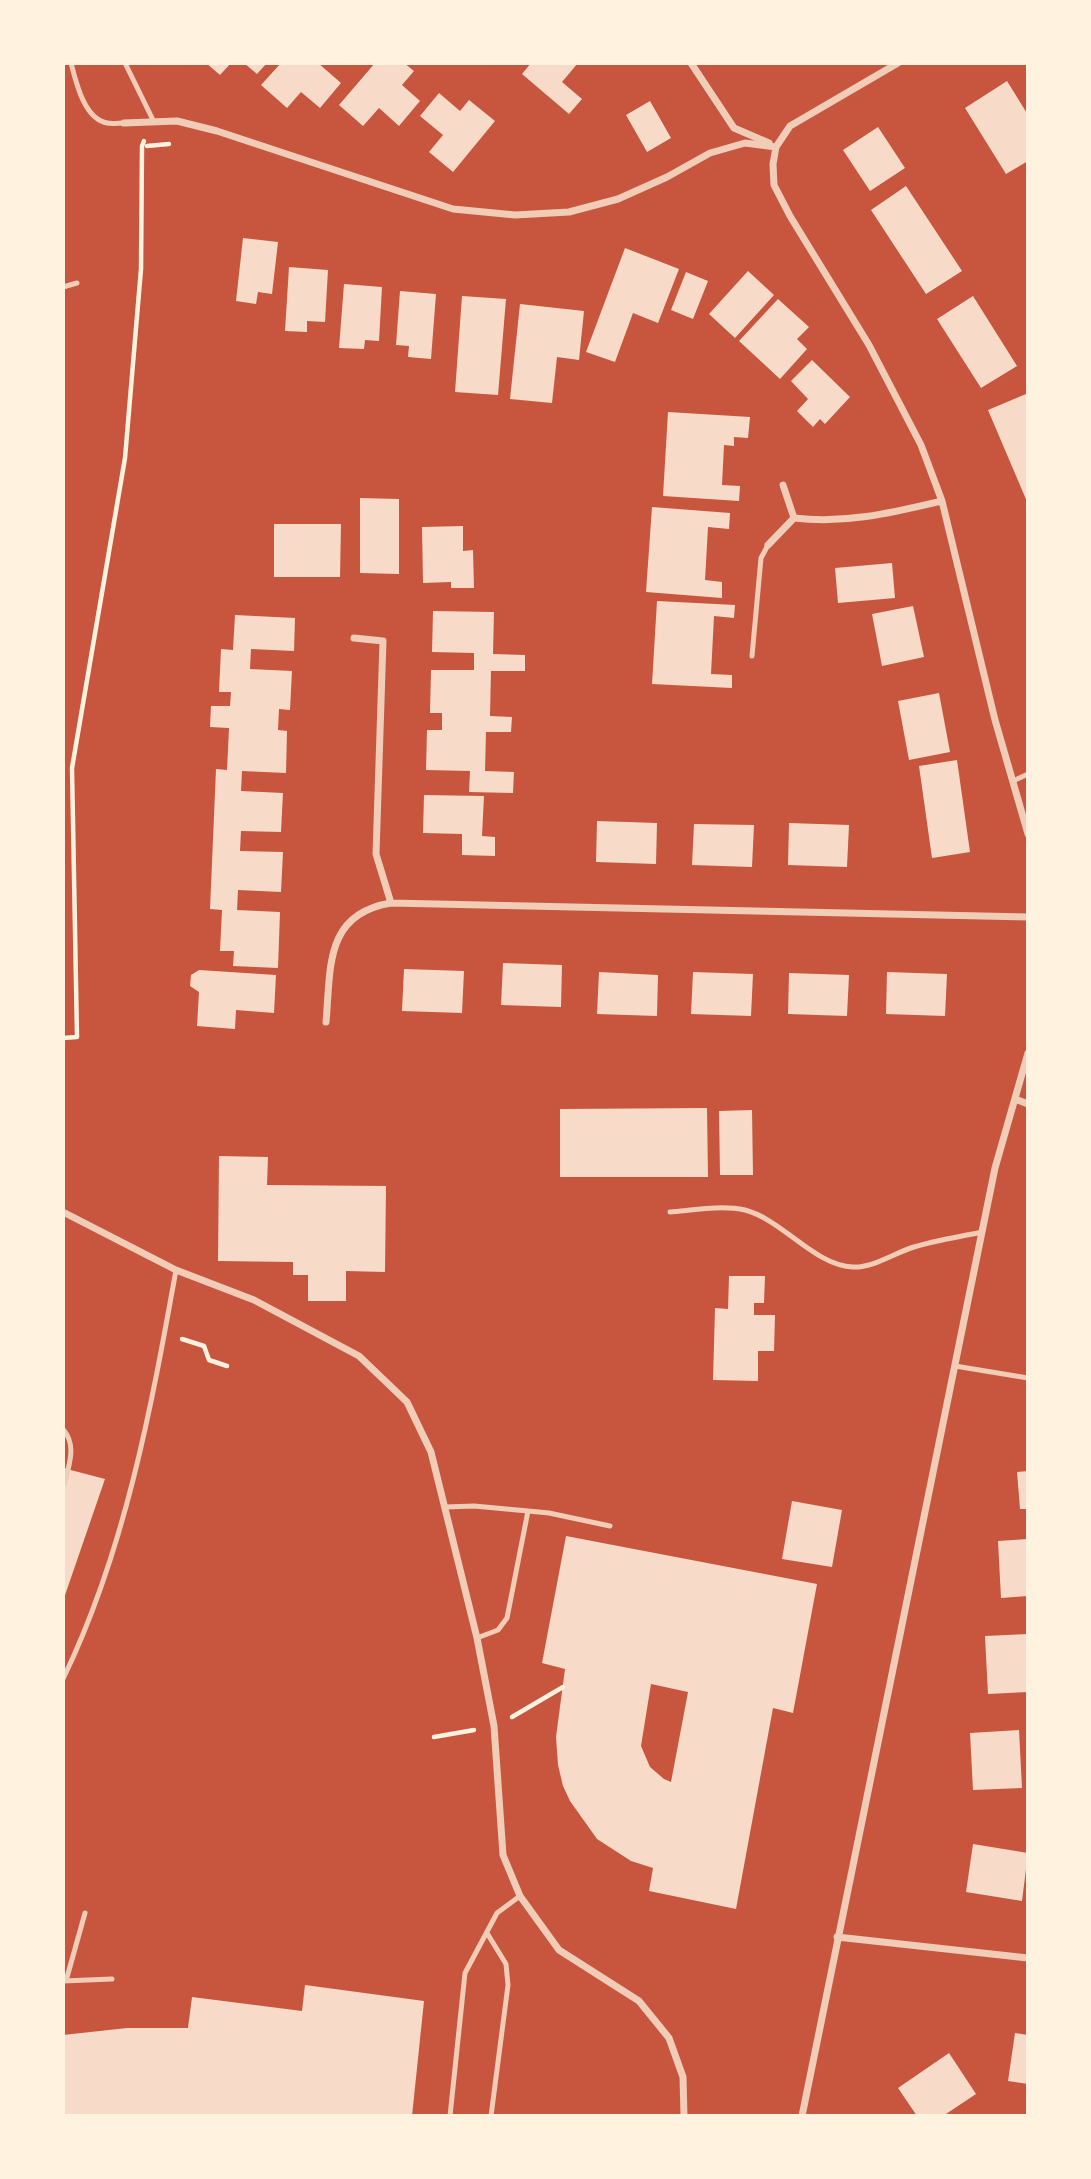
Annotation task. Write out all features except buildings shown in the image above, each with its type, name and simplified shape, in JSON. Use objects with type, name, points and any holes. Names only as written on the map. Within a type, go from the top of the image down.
[{"type":"street","points":[[691,63],[734,128],[776,147]]},
{"type":"street","points":[[898,63],[790,126],[776,147],[773,164],[774,185],[869,345],[921,444],[942,501],[995,719],[1028,834]]},
{"type":"street","points":[[124,123],[177,121],[217,131],[453,209],[515,215],[569,212],[618,199],[667,177],[710,153],[745,143],[776,147]]},
{"type":"street","points":[[783,485],[794,518]]},
{"type":"street","points":[[794,518],[824,522],[872,517],[942,501]]},
{"type":"street","points":[[768,545],[794,518]]},
{"type":"street","points":[[354,638],[383,641],[376,855],[391,903]]},
{"type":"street","points":[[326,1022],[333,948],[356,915],[378,905],[391,903],[1028,917]]},
{"type":"street","points":[[802,2116],[995,1168],[1028,1053]]},
{"type":"street","points":[[1014,1099],[1028,1104]]},
{"type":"street","points":[[63,1212],[176,1270],[254,1300],[359,1356],[407,1402],[431,1452],[477,1638],[494,1726],[503,1855],[520,1896],[559,1950],[639,2001],[668,2038],[682,2077],[684,2116]]},
{"type":"street","points":[[837,1937],[1028,1958]]},
{"type":"lane","points":[[71,63],[77,85],[91,115],[105,123],[124,123]]},
{"type":"lane","points":[[125,63],[154,121]]},
{"type":"lane","points":[[63,287],[77,283]]},
{"type":"lane","points":[[752,656],[761,558],[768,545]]},
{"type":"lane","points":[[1013,781],[1028,774]]},
{"type":"lane","points":[[670,1212],[722,1208],[745,1210],[790,1233],[813,1252],[836,1265],[855,1267],[914,1247],[982,1232]]},
{"type":"lane","points":[[63,1679],[105,1576],[145,1438],[176,1270]]},
{"type":"lane","points":[[955,1366],[1028,1378]]},
{"type":"lane","points":[[63,1429],[72,1441],[65,1483]]},
{"type":"lane","points":[[446,1507],[474,1506],[549,1513],[611,1526]]},
{"type":"lane","points":[[477,1638],[498,1630],[507,1618],[528,1511]]},
{"type":"lane","points":[[450,2116],[465,1973],[497,1913],[520,1896]]},
{"type":"lane","points":[[85,1913],[64,1981],[112,1979]]},
{"type":"lane","points":[[487,1933],[506,1964],[508,1985],[491,2116]]},
{"type":"path","points":[[63,1038],[77,1037],[72,768],[125,458],[141,269],[142,146],[154,121]]},
{"type":"path","points":[[164,1334],[204,1346],[209,1360],[227,1366]]},
{"type":"path","points":[[435,1737],[494,1726],[563,1687]]}]
